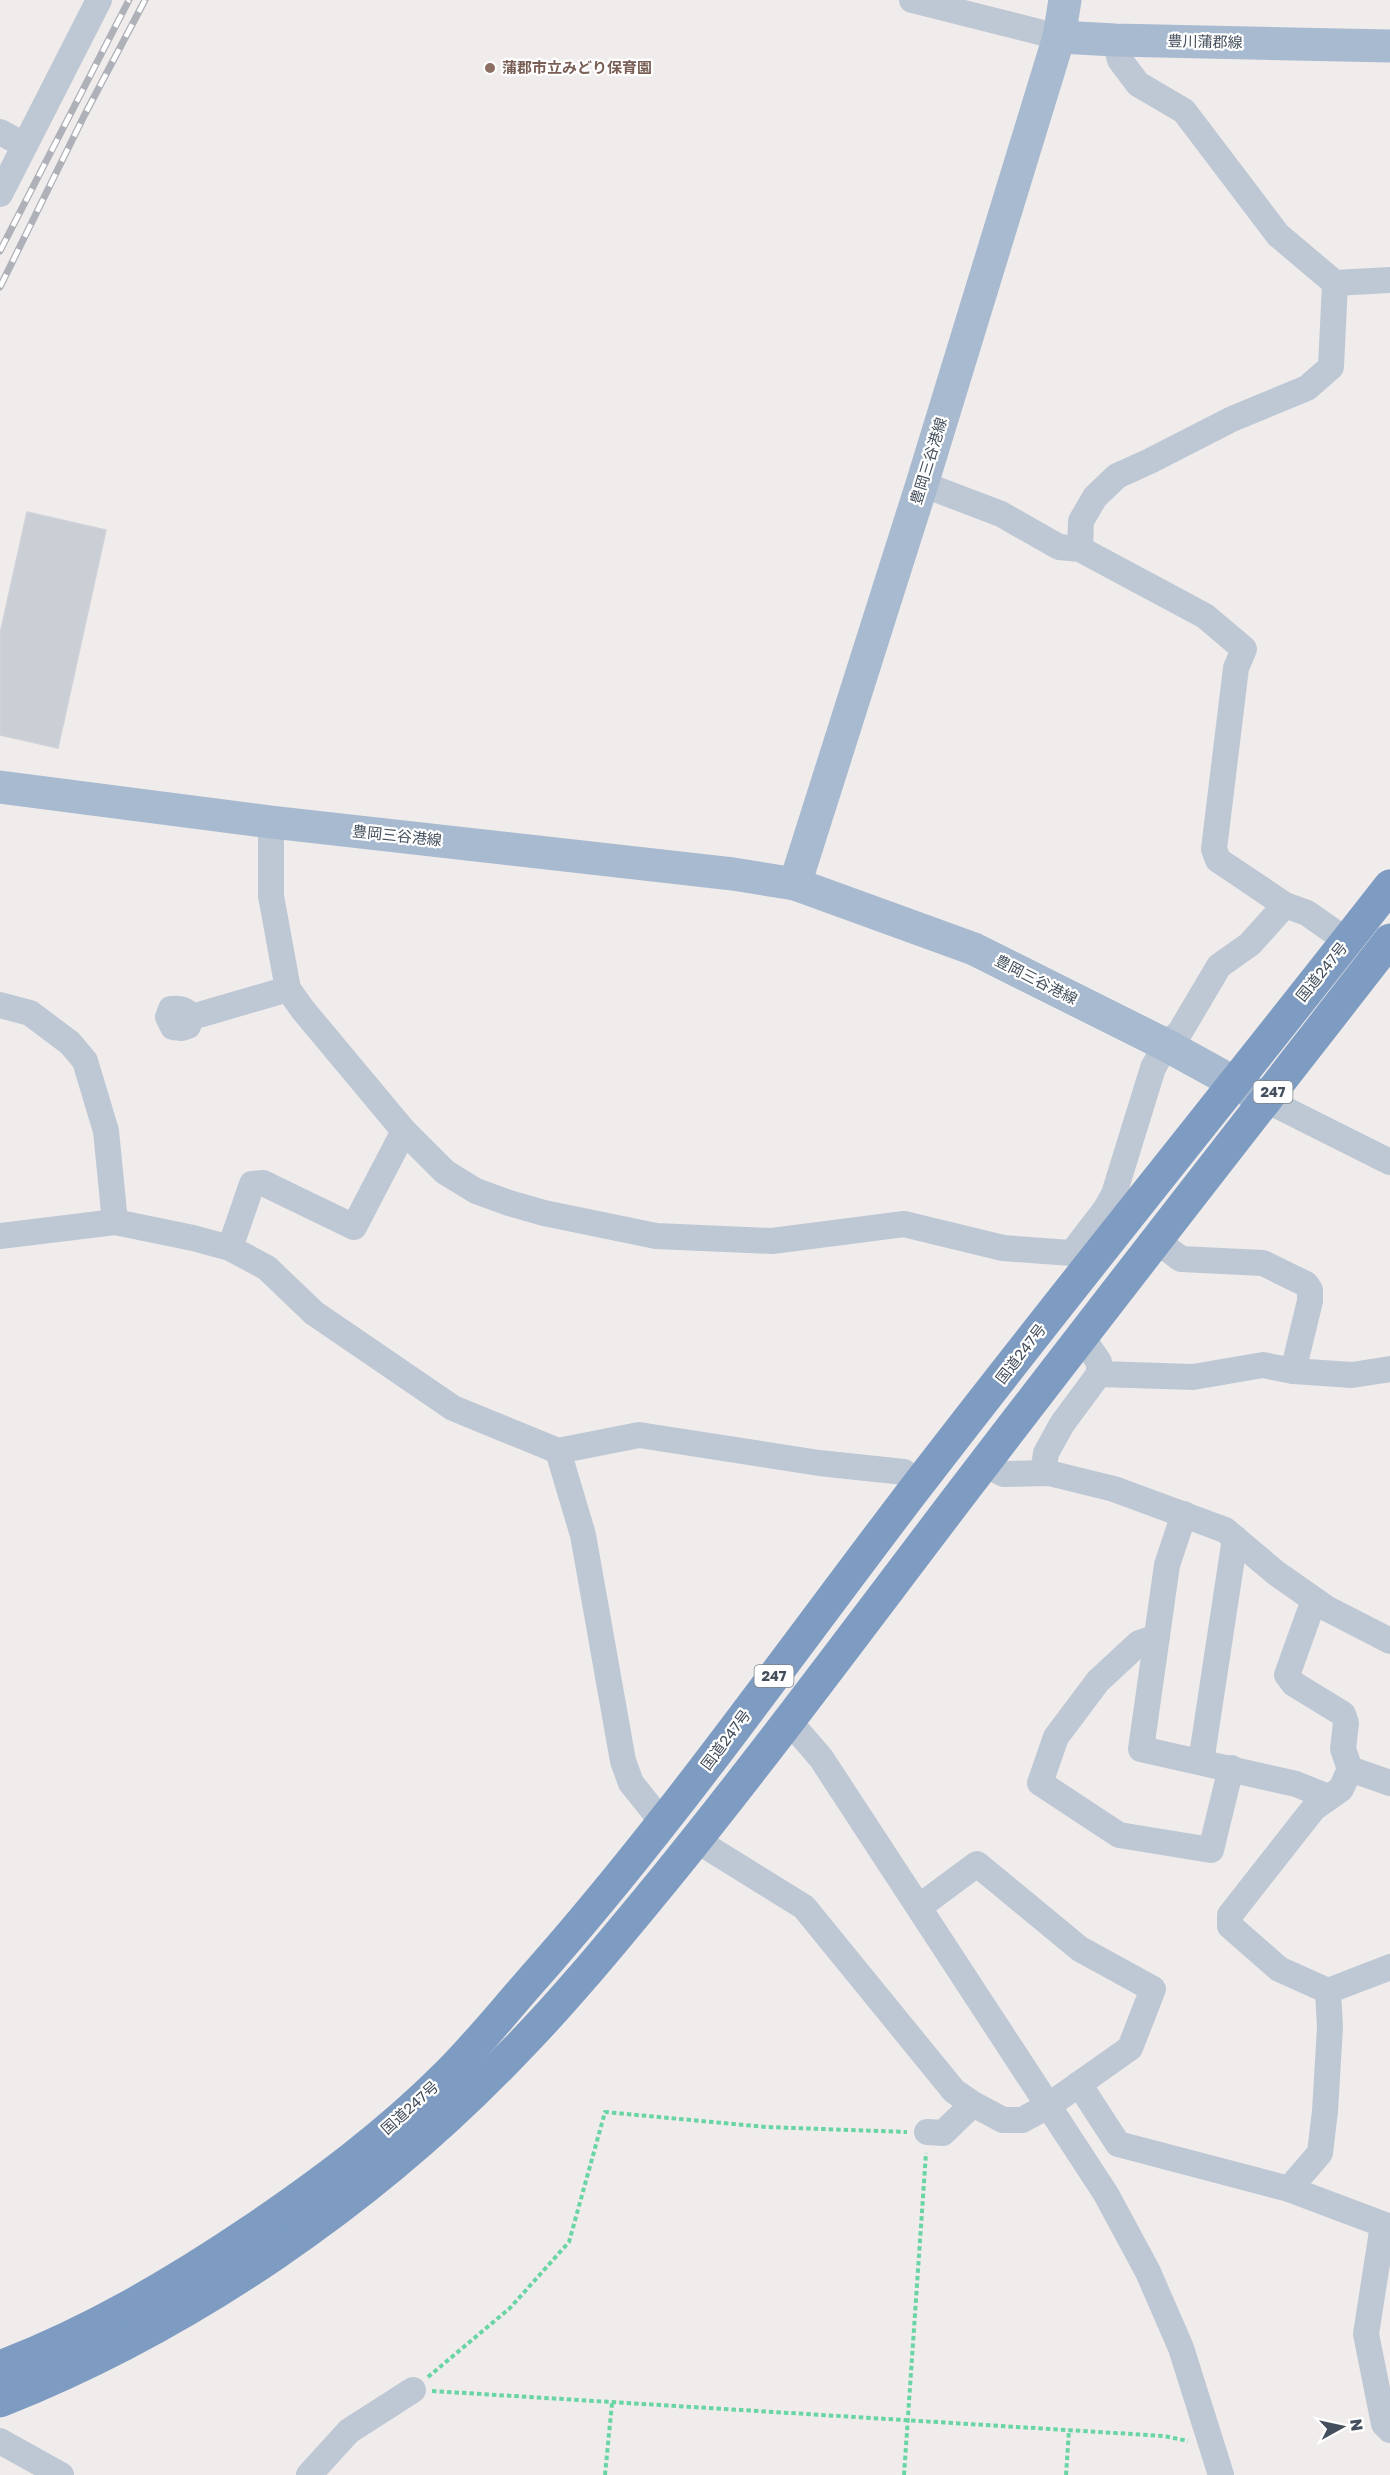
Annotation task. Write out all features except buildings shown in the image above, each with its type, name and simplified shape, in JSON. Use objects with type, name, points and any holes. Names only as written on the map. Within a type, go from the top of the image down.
[{"type":"highway","name":"国道247号","points":[[0,2367],[49,2348],[147,2299],[210,2259],[345,2165],[448,2074],[564,1944],[663,1823],[917,1486],[1085,1254],[1233,1082],[1390,886]]},
{"type":"highway","name":"国道247号","points":[[0,2401],[58,2378],[211,2296],[291,2242],[409,2151],[536,2030],[584,1977],[696,1840],[1081,1336],[1390,941]]},
{"type":"main road","points":[[1059,37],[1065,0]]},
{"type":"main road","name":"豊川蒲郡線","points":[[1059,37],[1390,45]]},
{"type":"main road","name":"豊岡三谷港線","points":[[795,884],[922,484],[1059,37]]},
{"type":"main road","name":"豊岡三谷港線","points":[[0,787],[271,822],[733,874],[795,884],[974,948],[1166,1045],[1266,1100]]},
{"type":"street","points":[[0,194],[99,0]]},
{"type":"street","points":[[912,0],[1059,37]]},
{"type":"street","points":[[1115,40],[1120,60],[1138,84],[1184,111],[1278,235],[1335,284],[1390,280]]},
{"type":"street","points":[[0,132],[24,145]]},
{"type":"street","points":[[1080,549],[1081,520],[1095,496],[1117,476],[1232,419],[1307,388],[1331,367],[1335,284]]},
{"type":"street","points":[[922,484],[1001,514],[1059,547],[1080,549],[1205,616],[1244,649],[1236,668],[1214,849],[1218,860],[1285,905],[1307,914],[1347,941]]},
{"type":"street","points":[[271,822],[271,896],[288,989],[404,1131],[445,1172],[476,1191],[544,1213],[656,1236],[772,1241],[904,1224],[1003,1248],[1085,1254],[1113,1194],[1153,1068],[1166,1045],[1179,1032],[1219,966],[1250,944],[1285,905]]},
{"type":"street","points":[[192,1017],[288,989]]},
{"type":"street","points":[[0,1005],[30,1013],[70,1043],[85,1061],[106,1131],[115,1222]]},
{"type":"street","points":[[1266,1100],[1390,1162]]},
{"type":"street","points":[[230,1248],[252,1184],[263,1183],[354,1227],[404,1131]]},
{"type":"street","points":[[0,1236],[115,1222],[230,1248],[267,1268],[314,1313],[453,1408],[558,1451],[639,1435],[819,1463],[904,1472],[917,1486]]},
{"type":"street","points":[[1157,1241],[1181,1259],[1263,1263],[1306,1284],[1310,1290],[1310,1301],[1293,1371]]},
{"type":"street","points":[[1043,1473],[1046,1453],[1062,1424],[1099,1374],[1099,1362],[1081,1336]]},
{"type":"street","points":[[1099,1374],[1193,1377],[1263,1365],[1293,1371],[1352,1375],[1390,1369]]},
{"type":"street","points":[[558,1451],[583,1535],[623,1761],[631,1783],[663,1823]]},
{"type":"street","points":[[984,1464],[1004,1474],[1043,1473],[1114,1489],[1226,1530],[1276,1573],[1326,1608],[1390,1641]]},
{"type":"street","points":[[1184,1514],[1167,1565],[1141,1749],[1296,1784],[1328,1797]]},
{"type":"street","points":[[1201,1762],[1235,1538]]},
{"type":"street","points":[[1314,1599],[1287,1675],[1294,1684],[1343,1714],[1346,1723],[1343,1749],[1350,1769],[1341,1789],[1314,1808],[1230,1915],[1230,1926],[1279,1970],[1328,1991],[1390,1967]]},
{"type":"street","points":[[1157,1637],[1139,1643],[1098,1681],[1056,1737],[1040,1783],[1119,1835],[1211,1850],[1235,1769]]},
{"type":"street","points":[[789,1720],[821,1758],[1106,2194],[1148,2272],[1181,2348],[1221,2475]]},
{"type":"street","points":[[1350,1769],[1390,1783]]},
{"type":"street","points":[[696,1840],[804,1907],[954,2091],[1003,2120],[1022,2120],[1048,2106],[1131,2048],[1153,1989],[1080,1949],[977,1864],[919,1907]]},
{"type":"street","points":[[1288,2189],[1320,2153],[1330,2027],[1328,1991]]},
{"type":"street","points":[[1079,2084],[1118,2144],[1288,2189],[1386,2226],[1366,2334],[1384,2424],[1390,2430]]},
{"type":"street","points":[[927,2132],[943,2133],[973,2104]]},
{"type":"street","points":[[309,2475],[349,2431],[413,2390]]},
{"type":"street","points":[[0,2442],[61,2475]]},
{"type":"path","points":[[413,2390],[510,2308],[569,2242],[605,2112],[766,2127],[927,2132],[904,2475]]},
{"type":"path","points":[[413,2390],[1164,2436],[1212,2445]]},
{"type":"path","points":[[605,2475],[612,2403]]},
{"type":"path","points":[[1066,2475],[1069,2430]]},
{"type":"railway","points":[[0,251],[129,0]]},
{"type":"railway","points":[[0,287],[84,116],[145,0]]},
{"type":"place","name":"蒲郡市立みどり保育園","points":[[490,68]]}]
